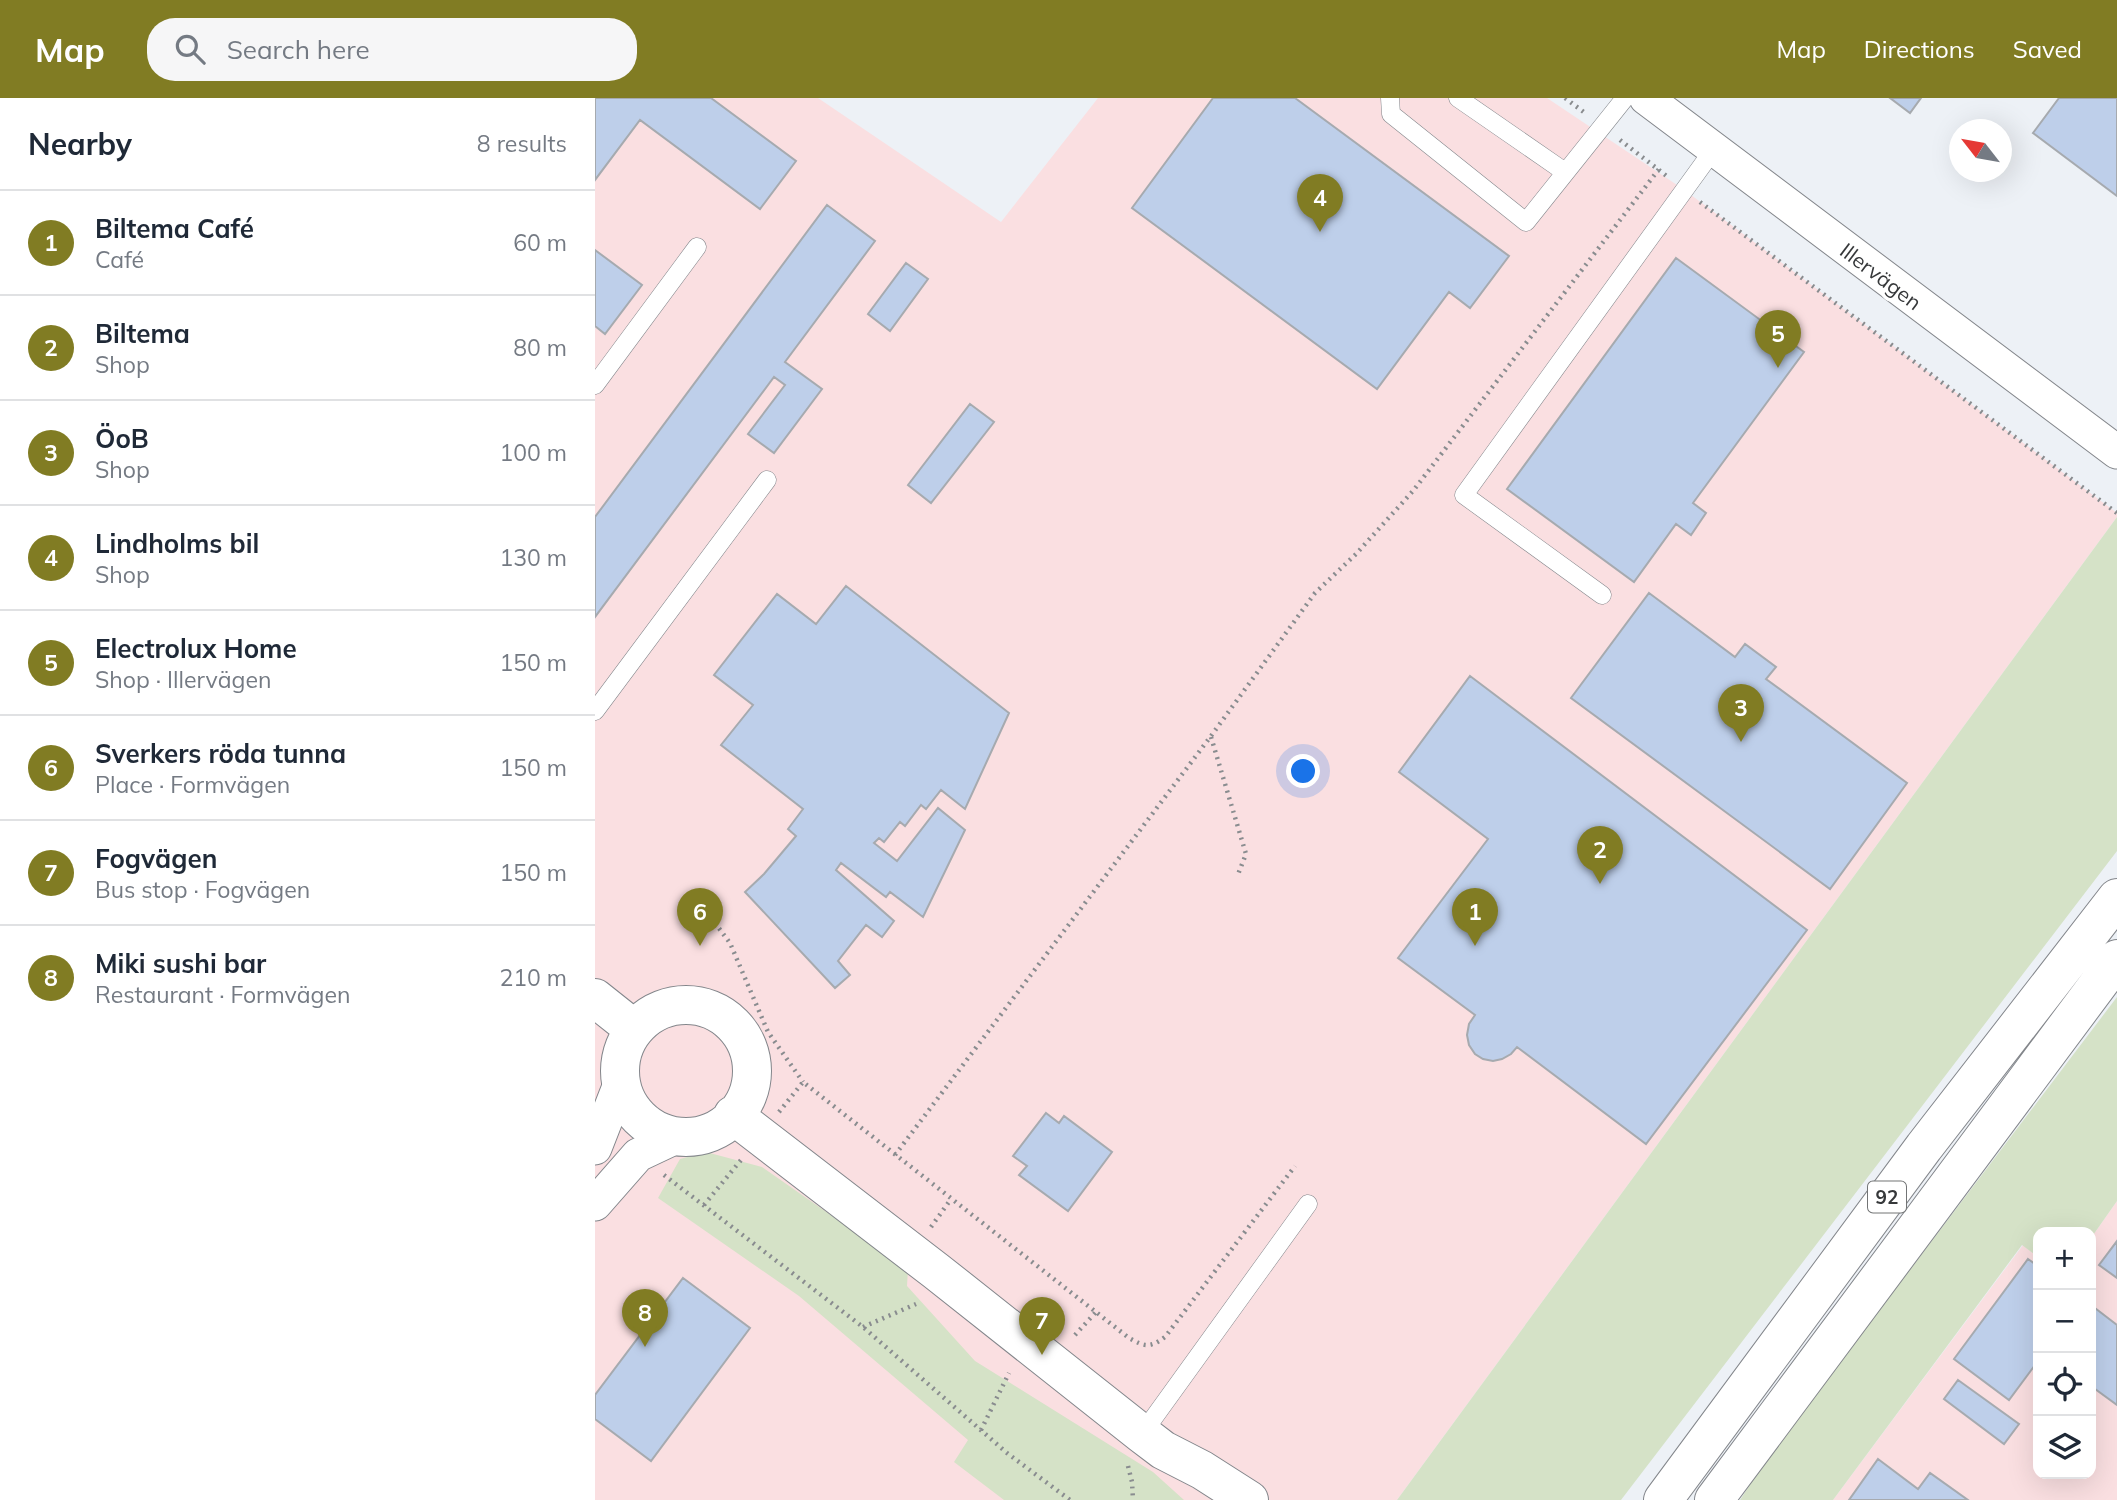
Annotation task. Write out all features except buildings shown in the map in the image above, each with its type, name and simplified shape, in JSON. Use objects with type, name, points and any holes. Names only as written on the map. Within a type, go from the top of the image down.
[{"type":"main road","name":"92","points":[[1663,1500],[1924,1147],[2117,898]]},
{"type":"main road","name":"92","points":[[1714,1500],[2117,959]]},
{"type":"main road","points":[[595,998],[634,1029]]},
{"type":"main road","points":[[702,1006],[729,1018],[743,1035],[751,1052],[753,1085],[746,1126],[691,1139],[674,1138],[648,1128],[625,1101],[620,1084],[621,1053],[634,1029],[650,1015],[668,1007],[702,1006]]},
{"type":"main road","points":[[746,1126],[1153,1442],[1249,1500]]},
{"type":"main road","points":[[1153,1442],[1207,1500]]},
{"type":"street","name":"Illervägen","points":[[1646,98],[2117,452]]},
{"type":"street","points":[[595,1148],[620,1084]]},
{"type":"street","points":[[595,1204],[638,1155],[674,1138]]},
{"type":"lane","points":[[1390,98],[1391,114],[1526,222],[1625,98]]},
{"type":"lane","points":[[1458,98],[1565,172]]},
{"type":"lane","points":[[1602,595],[1464,495],[1714,149]]},
{"type":"lane","points":[[595,385],[697,247]]},
{"type":"lane","points":[[595,711],[767,480]]},
{"type":"lane","points":[[1153,1442],[1308,1204]]},
{"type":"path","points":[[1565,98],[2117,513]]},
{"type":"path","points":[[895,1155],[1211,736],[1315,593],[1356,554],[1413,491],[1659,170]]},
{"type":"path","points":[[1211,736],[1246,854],[1237,877]]},
{"type":"path","points":[[700,908],[730,943],[768,1032],[803,1082],[1129,1338],[1143,1346],[1156,1344],[1165,1337],[1295,1166]]},
{"type":"path","points":[[704,1205],[746,1126],[803,1082]]},
{"type":"path","points":[[638,1155],[863,1327],[1007,1453],[1070,1500]]},
{"type":"path","points":[[937,1231],[931,1227],[951,1199]]},
{"type":"path","points":[[863,1327],[916,1304]]},
{"type":"path","points":[[1075,1335],[1096,1312]]},
{"type":"path","points":[[981,1430],[1009,1373]]},
{"type":"shaded area","points":[[595,98],[818,98],[1001,222],[1098,98],[1547,98],[1683,189],[2117,513],[2117,517],[1397,1500],[595,1500]]},
{"type":"shaded area","points":[[2117,1201],[2117,1500],[1833,1500],[2023,1245],[2033,1253],[2033,1479],[2096,1479],[2096,1231]]},
{"type":"green space","points":[[2117,517],[2117,851],[1621,1500],[1397,1500]]},
{"type":"green space","points":[[2117,997],[2117,1201],[2096,1231],[2096,1227],[2033,1227],[2033,1253],[2022,1245],[1833,1500],[1740,1500],[1767,1458]]},
{"type":"green space","points":[[706,1152],[762,1167],[908,1269],[907,1286],[975,1361],[1153,1472],[1184,1500],[1004,1500],[954,1462],[968,1440],[799,1296],[658,1198],[680,1159]]},
{"type":"place","name":"Lindholms bil","points":[[1320,232]]},
{"type":"place","name":"Electrolux Home","points":[[1778,368]]},
{"type":"place","name":"ÖoB","points":[[1741,742]]},
{"type":"place","name":"Biltema","points":[[1600,884]]},
{"type":"place","name":"Sverkers röda tunna","points":[[700,946]]},
{"type":"place","name":"Biltema Café","points":[[1475,946]]},
{"type":"place","name":"Miki sushi bar","points":[[645,1347]]},
{"type":"place","name":"Fogvägen","points":[[1042,1355]]}]
